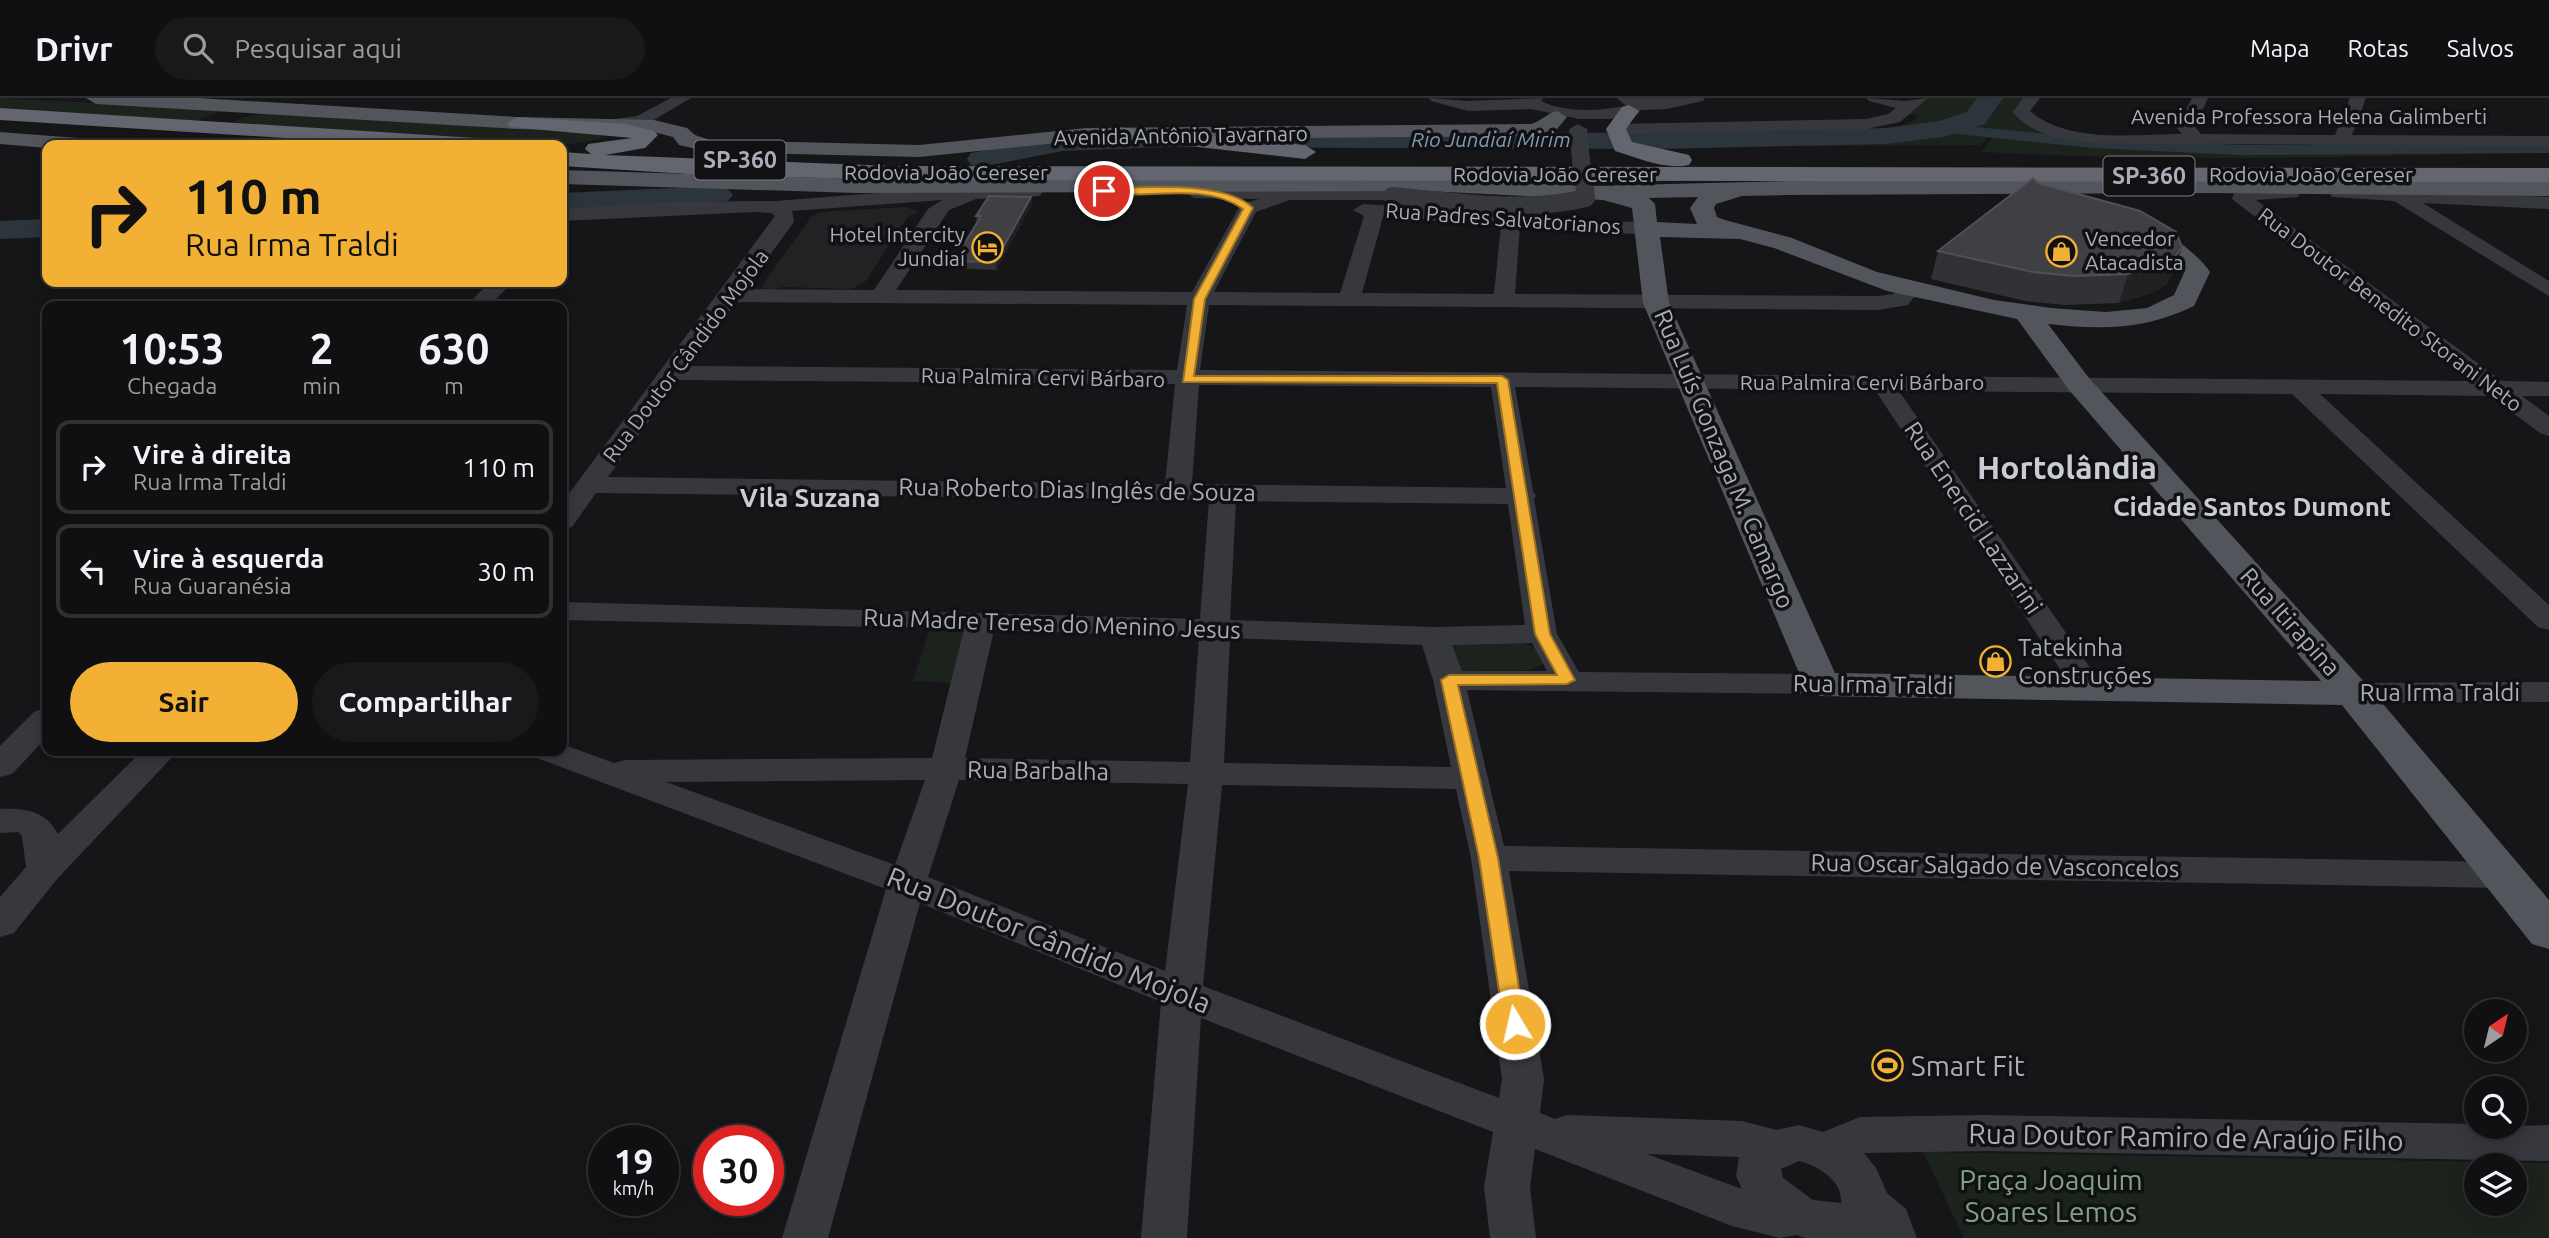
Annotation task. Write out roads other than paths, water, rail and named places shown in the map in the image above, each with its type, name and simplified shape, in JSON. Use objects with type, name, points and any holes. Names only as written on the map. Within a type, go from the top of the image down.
[{"type":"highway","points":[[0,114],[413,140]]},
{"type":"highway","points":[[1621,119],[1649,155],[1684,160],[1921,166]]},
{"type":"highway","points":[[517,123],[649,129],[646,139],[628,146],[567,149]]},
{"type":"highway","points":[[0,124],[262,140]]},
{"type":"highway","points":[[0,130],[71,140]]},
{"type":"highway","points":[[1116,133],[1264,148],[1437,176]]},
{"type":"highway","name":"Rodovia João Cereser","points":[[567,149],[782,162],[1018,162],[1437,176],[1921,166],[2549,166]]},
{"type":"highway","points":[[782,162],[900,158],[959,149]]},
{"type":"highway","points":[[2366,165],[2549,157]]},
{"type":"highway","name":"Rodovia João Cereser","points":[[567,159],[714,168],[892,173],[992,183],[1567,175],[2549,175]]},
{"type":"main road","name":"Avenida Antônio Tavarnaro","points":[[96,98],[517,123],[613,124],[680,132],[687,140],[710,146],[899,151],[959,149],[1116,133],[1531,130],[1550,125],[1542,107]]},
{"type":"main road","points":[[0,138],[42,141]]},
{"type":"main road","points":[[567,178],[675,195],[858,186],[1567,175]]},
{"type":"main road","points":[[1437,176],[1590,193],[1947,187],[2549,189]]},
{"type":"main road","points":[[1947,187],[2076,210]]},
{"type":"main road","points":[[2491,188],[2549,195]]},
{"type":"main road","points":[[1743,189],[1709,199],[1702,208],[1707,221],[1785,243],[1865,276],[1909,289],[2027,315],[2084,320],[2150,316],[2170,309],[2193,292],[2197,272],[2180,253],[2144,232],[2113,220]]},
{"type":"main road","name":"Rua Luís Gonzaga M. Camargo","points":[[1590,193],[1616,195],[1643,204],[1656,303],[1821,684]]},
{"type":"main road","name":"Rua Padres Salvatorianos","points":[[1647,229],[1749,234]]},
{"type":"main road","name":"Rua Itirapina","points":[[2027,315],[2079,384],[2353,693],[2549,932]]},
{"type":"main road","name":"Rua Irma Traldi","points":[[1821,684],[2353,693]]},
{"type":"street","points":[[1437,98],[1468,106],[1542,107],[1667,127],[1842,126],[1894,118],[1915,102]]},
{"type":"street","points":[[567,218],[675,195],[766,207],[992,183],[1392,196],[1545,205],[1586,198],[1579,131],[1586,120],[1621,119],[1667,104],[1697,98]]},
{"type":"street","points":[[1867,98],[1894,118]]},
{"type":"street","points":[[1875,98],[1915,102]]},
{"type":"street","name":"Avenida Professora Helena Galimberti","points":[[2032,98],[2023,108],[2024,115],[2039,125],[2070,134],[2110,139],[2549,141]]},
{"type":"street","points":[[2197,140],[2186,128],[2188,118],[2200,98]]},
{"type":"street","points":[[2342,139],[2358,98]]},
{"type":"street","points":[[613,124],[640,120],[682,100]]},
{"type":"street","points":[[649,129],[682,100]]},
{"type":"street","points":[[680,132],[676,121],[682,100]]},
{"type":"street","points":[[1542,107],[1579,131]]},
{"type":"street","points":[[880,297],[942,206],[992,183]]},
{"type":"street","points":[[1194,191],[1239,201],[1252,207],[1310,194]]},
{"type":"street","name":"Rua Doutor Benedito Storani Neto","points":[[2398,195],[2251,193],[2242,195],[2242,199],[2549,428]]},
{"type":"street","points":[[2398,195],[2549,203]]},
{"type":"street","points":[[2398,195],[2549,290]]},
{"type":"street","name":"Rua Doutor Cândido Mojola","points":[[567,515],[784,222],[785,215],[766,207]]},
{"type":"street","points":[[1178,491],[1187,379],[1199,299],[1252,207]]},
{"type":"street","name":"Rua Padres Salvatorianos","points":[[1252,207],[1375,211],[1647,229]]},
{"type":"street","points":[[1349,300],[1375,211]]},
{"type":"street","points":[[1504,301],[1511,220]]},
{"type":"street","points":[[482,301],[497,287]]},
{"type":"street","points":[[731,295],[1878,303],[1900,300],[1909,289]]},
{"type":"street","name":"Rua Palmira Cervi Bárbaro","points":[[672,373],[2549,389]]},
{"type":"street","points":[[1502,380],[1523,496],[1542,634],[1567,680]]},
{"type":"street","name":"Rua Enercid Lazzarini","points":[[1882,383],[2088,688]]},
{"type":"street","points":[[2298,387],[2549,621]]},
{"type":"street","name":"Rua Roberto Dias Inglês de Souza","points":[[590,485],[1523,496]]},
{"type":"street","points":[[1164,1238],[1182,994],[1206,775],[1223,492]]},
{"type":"street","name":"Rua Madre Teresa do Menino Jesus","points":[[567,611],[981,620],[1434,636],[1542,634]]},
{"type":"street","points":[[805,1238],[907,883],[946,768],[981,620]]},
{"type":"street","points":[[1434,636],[1449,680],[1489,858],[1531,1128],[1507,1187],[1513,1238]]},
{"type":"street","name":"Rua Irma Traldi","points":[[1449,680],[1821,684]]},
{"type":"street","name":"Rua Irma Traldi","points":[[2353,693],[2549,692]]},
{"type":"street","points":[[0,766],[42,723]]},
{"type":"street","points":[[0,923],[44,870],[156,756]]},
{"type":"street","name":"Rua Doutor Cândido Mojola","points":[[563,756],[907,883],[1182,994],[1732,1206],[1808,1230],[1843,1229],[1855,1222],[1866,1202]]},
{"type":"street","name":"Rua Barbalha","points":[[605,771],[946,768],[1470,778]]},
{"type":"street","points":[[0,821],[28,821],[38,827],[44,840],[44,870]]},
{"type":"street","name":"Rua Oscar Salgado de Vasconcelos","points":[[1489,858],[2502,875]]},
{"type":"street","name":"Rua Doutor Cândido Mojola","points":[[1531,1128],[1742,1139],[1774,1148],[1799,1143],[1827,1150]]},
{"type":"street","name":"Rua Doutor Ramiro de Araújo Filho","points":[[1827,1150],[1860,1135],[1985,1133],[2549,1143]]},
{"type":"street","points":[[1774,1148],[1758,1167],[1756,1180],[1760,1194],[1770,1207],[1808,1230]]},
{"type":"street","points":[[1827,1150],[1847,1164],[1861,1182],[1866,1202],[1890,1223],[1894,1238]]},
{"type":"waterway","name":"Rio Jundiaí Mirim","points":[[981,159],[1062,143],[1164,139],[1658,141],[1886,136],[1943,129],[1976,118],[1990,98]]},
{"type":"waterway","points":[[1943,129],[2093,143],[2240,150],[2549,148]]},
{"type":"waterway","name":"Rio Jundiaí Mirim","points":[[567,202],[718,195]]},
{"type":"waterway","name":"Rio Jundiaí Mirim","points":[[0,230],[42,228]]},
{"type":"place","name":"Hotel Intercity Jundiaí","points":[[988,247]]},
{"type":"place","name":"Vencedor Atacadista","points":[[2062,251]]},
{"type":"place","name":"Tatekinha Construções","points":[[1995,662]]},
{"type":"place","name":"Smart Fit","points":[[1888,1066]]},
{"type":"district","name":"Hortolândia","points":[[2067,468]]},
{"type":"district","name":"Vila Suzana","points":[[810,498]]},
{"type":"district","name":"Cidade Santos Dumont","points":[[2252,507]]},
{"type":"park label","name":"Praça Joaquim Soares Lemos","points":[[2051,1196]]}]
